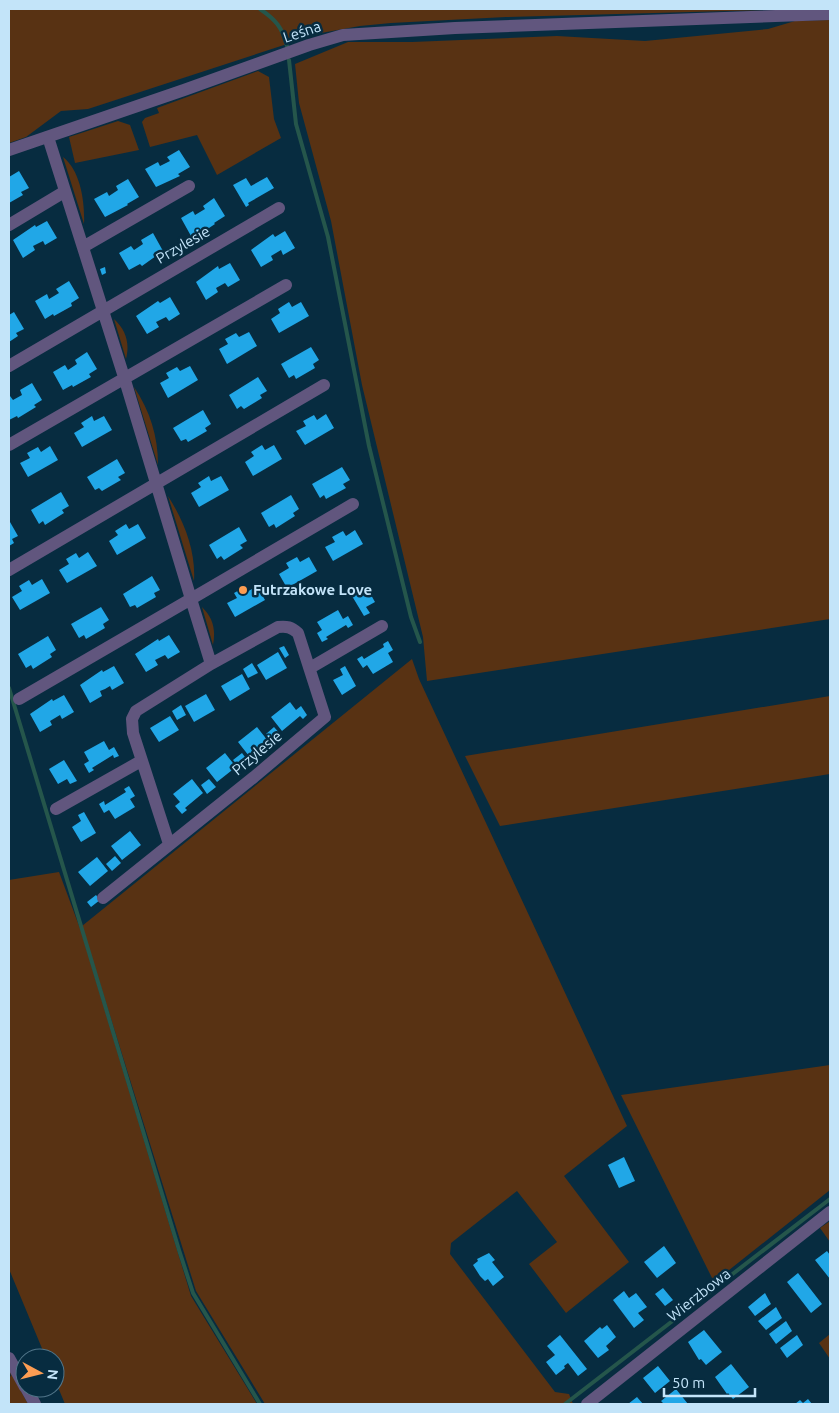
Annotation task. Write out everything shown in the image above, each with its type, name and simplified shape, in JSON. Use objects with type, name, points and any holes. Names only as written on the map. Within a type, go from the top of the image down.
[{"type":"street","name":"Leśna","points":[[9,150],[309,45],[343,35],[455,28],[830,14]]},
{"type":"street","points":[[48,137],[124,377],[211,664]]},
{"type":"street","points":[[82,247],[189,186]]},
{"type":"street","points":[[9,225],[64,192]]},
{"type":"street","name":"Przylesie","points":[[9,366],[279,208]]},
{"type":"street","points":[[9,445],[286,285]]},
{"type":"street","points":[[9,570],[324,385]]},
{"type":"street","points":[[19,699],[352,504]]},
{"type":"street","name":"Przylesie","points":[[103,898],[254,777],[325,717],[298,633],[293,629],[286,626],[278,627],[211,664],[136,711],[132,719],[133,733],[169,844]]},
{"type":"street","points":[[310,668],[382,626]]},
{"type":"street","points":[[56,809],[141,761]]},
{"type":"street","name":"Wierzbowa","points":[[587,1404],[830,1212]]},
{"type":"shaded area","points":[[9,9],[800,9],[506,17],[360,26],[321,33],[88,109],[61,111],[26,137],[9,143]]},
{"type":"shaded area","points":[[830,20],[830,619],[427,681],[423,637],[362,385],[331,221],[299,103],[295,64],[348,42],[412,42],[557,36],[645,41],[768,29],[795,21]]},
{"type":"shaded area","points":[[258,71],[269,77],[274,119],[281,138],[217,175],[197,135],[150,147],[142,122],[145,118],[159,113],[157,108]]},
{"type":"shaded area","points":[[118,121],[130,125],[139,150],[75,163],[69,137]]},
{"type":"shaded area","points":[[63,157],[74,170],[81,188],[84,224]]},
{"type":"shaded area","points":[[114,319],[122,328],[126,337],[128,348],[126,359]]},
{"type":"shaded area","points":[[134,387],[152,424],[158,454],[158,465]]},
{"type":"shaded area","points":[[168,496],[188,537],[193,559],[194,581]]},
{"type":"shaded area","points":[[202,607],[209,615],[213,624],[213,645]]},
{"type":"shaded area","points":[[412,659],[419,679],[627,1126],[564,1176],[629,1262],[566,1313],[529,1264],[557,1242],[517,1191],[451,1243],[450,1254],[555,1392],[569,1394],[573,1404],[265,1404],[196,1291],[82,926]]},
{"type":"shaded area","points":[[830,696],[830,774],[500,826],[465,756]]},
{"type":"shaded area","points":[[59,872],[81,931],[191,1296],[257,1404],[65,1404],[62,1398],[65,1398],[65,1348],[42,1348],[9,1269],[9,880]]},
{"type":"shaded area","points":[[830,1065],[830,1190],[714,1282],[621,1095]]},
{"type":"shaded area","points":[[830,1221],[830,1242],[820,1228]]},
{"type":"shaded area","points":[[830,1334],[830,1359],[819,1343]]},
{"type":"shaded area","points":[[9,1369],[15,1380],[15,1398],[25,1398],[28,1404],[9,1404],[9,1377],[11,1376]]},
{"type":"building","points":[[179,150],[190,167],[178,174],[180,176],[156,187],[145,169],[158,162],[160,166],[170,161],[167,157]]},
{"type":"building","points":[[19,171],[29,188],[21,192],[23,195],[9,203],[9,177]]},
{"type":"building","points":[[267,177],[274,188],[248,203],[249,205],[246,207],[233,185],[246,178],[251,186]]},
{"type":"building","points":[[128,179],[139,197],[105,217],[94,199],[107,192],[109,196],[118,190],[116,186]]},
{"type":"building","points":[[214,198],[225,216],[209,228],[203,231],[202,229],[191,236],[181,218],[193,211],[195,215],[205,209],[203,206]]},
{"type":"building","points":[[47,221],[57,238],[45,245],[43,241],[33,246],[35,250],[23,258],[13,240],[35,225],[36,227]]},
{"type":"building","points":[[285,231],[295,248],[283,255],[281,250],[271,256],[273,260],[261,267],[251,250],[273,234],[275,237]]},
{"type":"building","points":[[153,233],[163,251],[142,266],[140,264],[129,270],[119,253],[131,246],[134,250],[143,244],[141,240]]},
{"type":"building","points":[[230,263],[240,280],[228,287],[225,283],[216,288],[218,292],[206,300],[196,282],[218,266],[219,269]]},
{"type":"building","points":[[105,267],[106,273],[102,275],[100,269]]},
{"type":"building","points":[[69,281],[79,298],[71,303],[72,306],[45,319],[35,301],[47,294],[49,299],[59,293],[56,289]]},
{"type":"building","points":[[170,297],[180,314],[169,321],[166,317],[156,322],[159,327],[147,334],[136,316],[158,301],[160,303]]},
{"type":"building","points":[[289,302],[292,307],[301,302],[309,316],[279,333],[271,319],[280,313],[278,309]]},
{"type":"building","points":[[14,312],[24,329],[16,333],[18,336],[9,342],[9,315]]},
{"type":"building","points":[[249,332],[257,346],[227,364],[219,349],[228,344],[225,339],[236,333],[239,337]]},
{"type":"building","points":[[311,347],[319,360],[313,364],[315,368],[296,379],[294,375],[289,378],[281,364]]},
{"type":"building","points":[[87,352],[97,369],[89,374],[91,377],[63,390],[53,372],[65,365],[68,370],[77,364],[75,360]]},
{"type":"building","points":[[190,366],[198,380],[168,398],[160,383],[169,378],[166,373],[177,367],[180,371]]},
{"type":"building","points":[[258,377],[267,391],[260,395],[262,398],[244,409],[241,406],[237,409],[229,395]]},
{"type":"building","points":[[32,383],[42,400],[34,405],[36,407],[18,418],[17,416],[9,420],[9,397],[13,400],[22,395],[20,390]]},
{"type":"building","points":[[203,410],[211,424],[205,428],[207,431],[188,442],[186,439],[181,441],[173,428]]},
{"type":"building","points":[[326,414],[334,428],[305,445],[296,431],[306,426],[303,421],[314,415],[317,420]]},
{"type":"building","points":[[92,416],[94,421],[104,416],[112,430],[82,447],[74,433],[84,427],[81,423]]},
{"type":"building","points":[[262,445],[265,450],[274,445],[282,459],[253,476],[245,462],[254,456],[251,452]]},
{"type":"building","points":[[50,446],[58,460],[28,477],[20,463],[30,458],[27,453],[38,447],[41,452]]},
{"type":"building","points":[[117,459],[125,473],[118,477],[121,480],[102,491],[99,488],[95,490],[87,477]]},
{"type":"building","points":[[342,467],[350,480],[343,484],[346,488],[326,499],[324,495],[320,498],[312,484]]},
{"type":"building","points":[[209,476],[211,481],[221,476],[229,490],[199,507],[191,493],[201,487],[198,483]]},
{"type":"building","points":[[61,492],[69,506],[62,510],[64,513],[45,525],[43,521],[39,524],[31,510]]},
{"type":"building","points":[[291,495],[299,509],[293,513],[295,516],[276,528],[274,524],[269,527],[261,513]]},
{"type":"building","points":[[9,523],[18,536],[12,539],[14,543],[9,546]]},
{"type":"building","points":[[126,524],[129,529],[138,524],[146,538],[117,555],[109,541],[118,535],[115,531]]},
{"type":"building","points":[[239,527],[247,541],[240,545],[243,548],[224,560],[221,556],[217,559],[209,545]]},
{"type":"building","points":[[355,530],[363,544],[333,561],[325,547],[335,542],[332,537],[343,531],[346,536]]},
{"type":"building","points":[[88,552],[97,566],[67,583],[59,570],[69,564],[66,559],[76,553],[79,558]]},
{"type":"building","points":[[297,557],[300,562],[309,557],[317,571],[287,588],[279,574],[289,568],[286,563]]},
{"type":"building","points":[[152,576],[160,590],[154,593],[156,597],[137,608],[135,605],[130,607],[123,594]]},
{"type":"building","points":[[42,579],[50,593],[20,610],[12,597],[22,591],[19,586],[29,580],[32,585]]},
{"type":"building","points":[[257,586],[265,600],[235,617],[227,603],[237,598],[234,593],[245,587],[247,592]]},
{"type":"building","points":[[367,588],[375,602],[366,607],[370,613],[364,616],[352,596]]},
{"type":"building","points":[[101,607],[109,620],[103,624],[105,628],[86,639],[84,635],[79,638],[71,624]]},
{"type":"building","points":[[338,610],[343,619],[348,616],[353,625],[348,628],[346,625],[326,637],[328,639],[322,642],[317,633],[322,630],[317,622]]},
{"type":"building","points":[[169,635],[180,652],[168,659],[165,655],[155,660],[158,665],[146,672],[135,654],[158,639],[159,641]]},
{"type":"building","points":[[48,636],[56,650],[50,654],[52,657],[33,669],[31,665],[26,668],[18,654]]},
{"type":"building","points":[[388,641],[393,650],[388,653],[393,662],[373,674],[367,665],[363,668],[357,659],[362,656],[364,659],[384,647],[383,644]]},
{"type":"building","points":[[284,646],[289,655],[285,658],[279,648]]},
{"type":"building","points":[[278,652],[287,668],[266,680],[257,665]]},
{"type":"building","points":[[252,663],[258,673],[248,678],[243,669]]},
{"type":"building","points":[[114,666],[124,683],[112,690],[110,686],[100,691],[102,696],[90,703],[80,685],[102,670],[103,672]]},
{"type":"building","points":[[345,666],[356,686],[342,695],[333,680],[343,675],[340,669]]},
{"type":"building","points":[[242,674],[250,689],[230,701],[221,686]]},
{"type":"building","points":[[206,694],[215,710],[194,722],[185,706]]},
{"type":"building","points":[[64,695],[74,712],[62,719],[60,715],[50,721],[52,725],[40,732],[30,714],[52,699],[53,701]]},
{"type":"building","points":[[290,702],[296,710],[301,706],[307,715],[303,719],[300,716],[282,731],[271,717]]},
{"type":"building","points":[[181,705],[186,715],[177,720],[172,711]]},
{"type":"building","points":[[170,716],[179,730],[159,742],[150,728]]},
{"type":"building","points":[[257,727],[268,741],[249,756],[238,742]]},
{"type":"building","points":[[274,727],[281,735],[272,742],[266,734]]},
{"type":"building","points":[[104,741],[109,750],[114,747],[119,756],[114,758],[113,755],[92,768],[94,770],[89,773],[84,764],[89,761],[84,752]]},
{"type":"building","points":[[225,753],[236,767],[217,782],[206,768]]},
{"type":"building","points":[[242,753],[248,761],[240,768],[233,760]]},
{"type":"building","points":[[64,760],[77,781],[70,784],[67,779],[58,784],[49,769]]},
{"type":"building","points":[[192,779],[203,793],[185,808],[187,810],[182,814],[175,806],[180,802],[173,794]]},
{"type":"building","points":[[209,779],[216,787],[207,794],[201,785]]},
{"type":"building","points":[[129,786],[135,796],[130,799],[135,807],[115,819],[109,810],[104,813],[99,804],[104,801],[105,805],[126,792],[124,789]]},
{"type":"building","points":[[84,812],[96,833],[81,842],[72,827],[81,821],[78,815]]},
{"type":"building","points":[[130,831],[141,845],[122,860],[111,846]]},
{"type":"building","points":[[115,856],[121,863],[112,871],[106,864]]},
{"type":"building","points":[[97,857],[108,871],[90,886],[78,872]]},
{"type":"building","points":[[96,895],[100,900],[91,907],[87,902]]},
{"type":"building","points":[[624,1157],[635,1181],[619,1188],[608,1165]]},
{"type":"building","points":[[664,1246],[676,1263],[657,1278],[644,1262]]},
{"type":"building","points":[[827,1251],[830,1255],[830,1279],[815,1260]]},
{"type":"building","points":[[489,1253],[495,1260],[492,1262],[504,1277],[493,1286],[488,1279],[485,1281],[480,1276],[473,1265],[478,1261],[477,1259]]},
{"type":"building","points":[[798,1273],[822,1304],[811,1313],[787,1282]]},
{"type":"building","points":[[663,1288],[673,1300],[665,1306],[655,1294]]},
{"type":"building","points":[[624,1291],[629,1298],[636,1293],[647,1307],[638,1313],[644,1320],[634,1328],[613,1300]]},
{"type":"building","points":[[765,1293],[771,1304],[755,1316],[748,1307]]},
{"type":"building","points":[[776,1307],[782,1318],[766,1330],[758,1321]]},
{"type":"building","points":[[786,1321],[792,1331],[776,1344],[769,1334]]},
{"type":"building","points":[[607,1325],[616,1337],[606,1346],[609,1350],[598,1358],[584,1341],[600,1327],[602,1329]]},
{"type":"building","points":[[704,1330],[722,1352],[706,1365],[701,1359],[699,1360],[688,1342]]},
{"type":"building","points":[[560,1335],[587,1369],[578,1376],[568,1363],[556,1375],[546,1362],[555,1355],[547,1346]]},
{"type":"building","points":[[797,1335],[803,1345],[787,1358],[780,1348]]},
{"type":"building","points":[[731,1364],[749,1387],[733,1399],[715,1377]]},
{"type":"building","points":[[658,1366],[670,1381],[655,1393],[643,1378]]},
{"type":"building","points":[[676,1389],[688,1404],[664,1404],[661,1401]]},
{"type":"building","points":[[637,1397],[643,1404],[628,1404]]},
{"type":"building","points":[[808,1399],[812,1404],[795,1404],[800,1400],[803,1403]]},
{"type":"waterway","points":[[260,9],[278,24],[287,46]]},
{"type":"waterway","points":[[289,60],[296,124],[328,237],[369,446],[411,617],[420,642]]},
{"type":"waterway","points":[[9,688],[193,1293],[260,1404]]},
{"type":"waterway","points":[[717,1286],[830,1199]]},
{"type":"waterway","points":[[565,1404],[710,1292]]},
{"type":"place","name":"Futrzakowe Love","points":[[243,590]]}]
